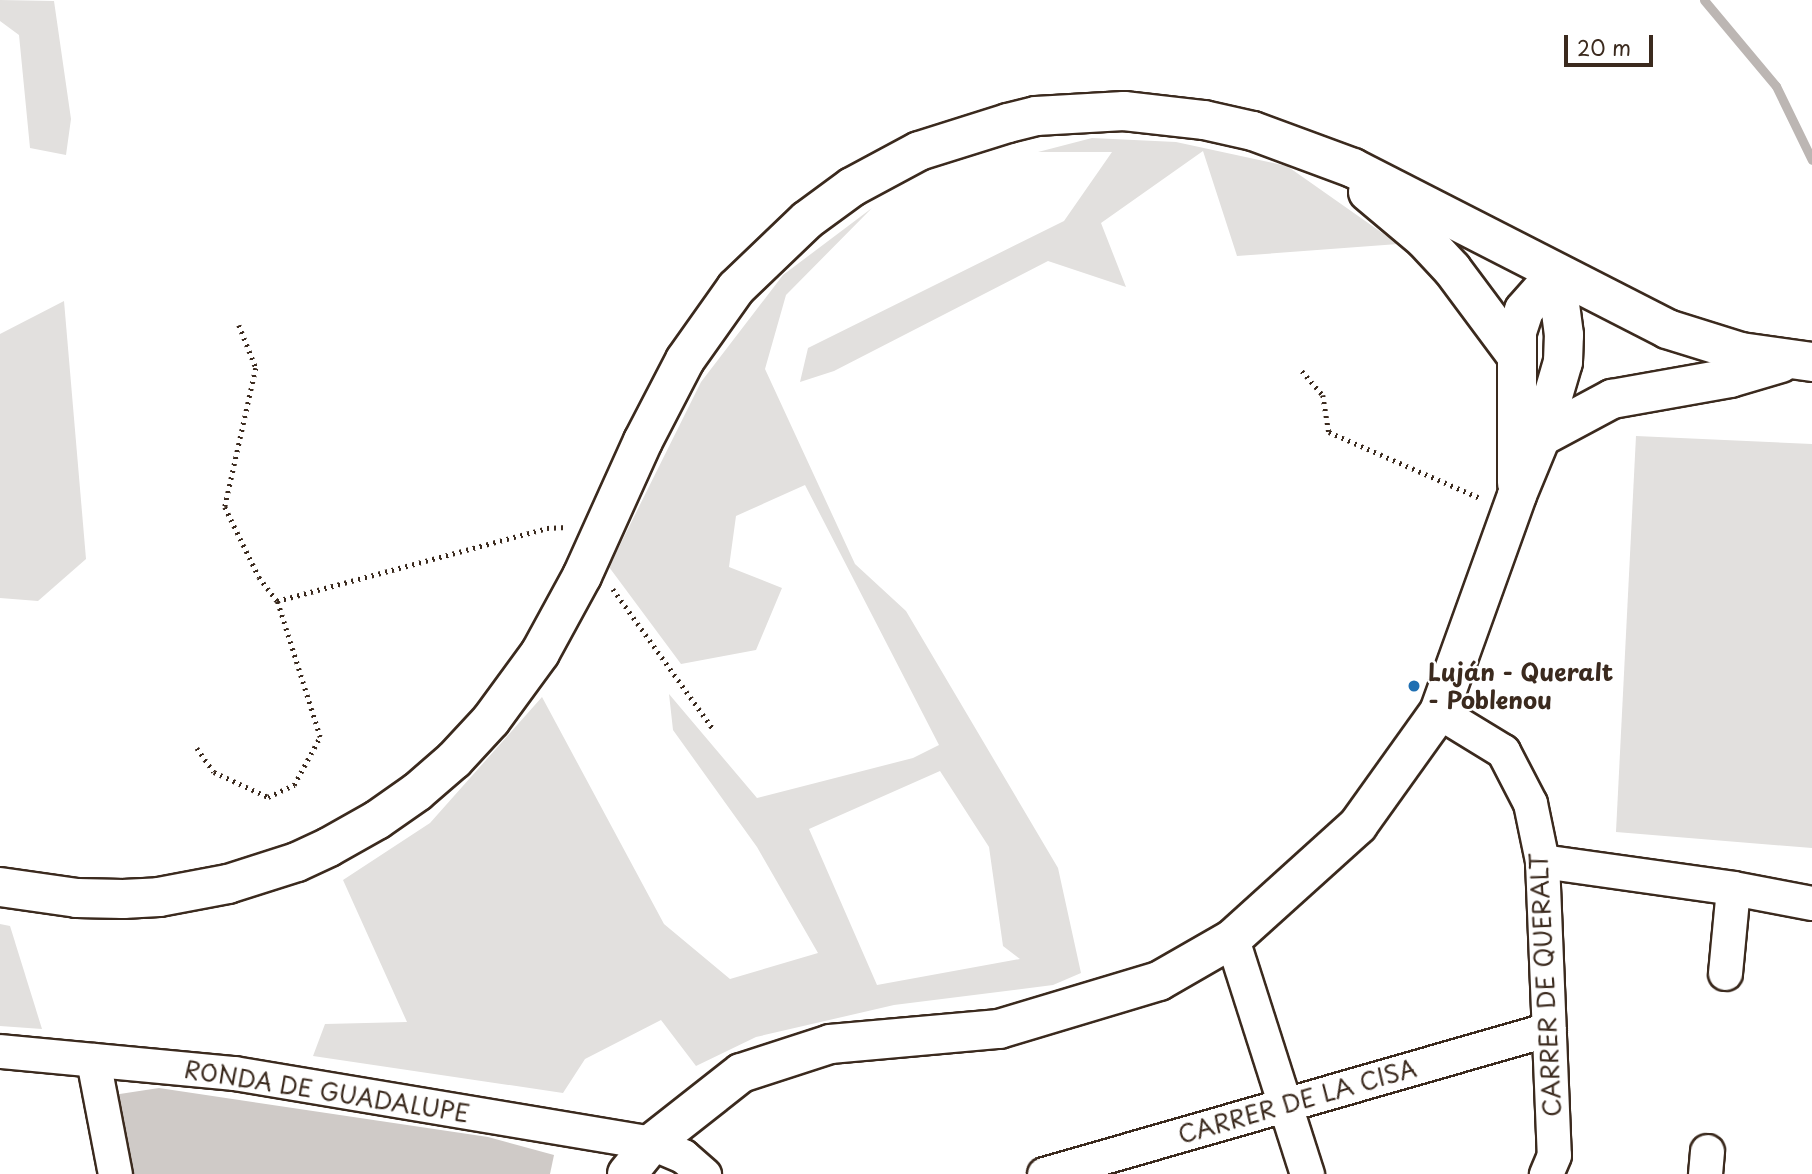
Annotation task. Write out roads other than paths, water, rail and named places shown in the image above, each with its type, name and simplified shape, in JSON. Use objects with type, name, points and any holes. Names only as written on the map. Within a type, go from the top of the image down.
[{"type":"street","points":[[0,887],[77,898],[159,897],[228,884],[296,862],[329,847],[377,820],[417,792],[454,760],[491,720],[545,645],[598,540],[643,440],[685,360],[736,288],[807,220],[883,168],[919,151],[1008,123],[1093,111],[1163,114],[1253,131],[1312,150],[1416,199],[1556,274],[1667,329],[1741,352],[1801,361]]},
{"type":"street","points":[[1312,150],[1424,239],[1452,269],[1516,355]]},
{"type":"street","points":[[1514,504],[1517,332],[1524,310],[1556,274]]},
{"type":"street","points":[[627,1174],[652,1143],[741,1073],[830,1044],[999,1029],[1160,981],[1232,939],[1358,825],[1439,712],[1541,437],[1563,362],[1564,335],[1556,274]]},
{"type":"street","points":[[1541,437],[1612,399],[1801,361]]},
{"type":"street","name":"CARRER DE QUERALT","points":[[1439,712],[1503,751],[1530,803],[1542,861],[1554,1155],[1546,1174]]},
{"type":"street","points":[[1542,861],[1733,888],[1812,903]]},
{"type":"street","points":[[1725,972],[1733,888]]},
{"type":"street","points":[[1232,939],[1307,1174]]},
{"type":"street","name":"CARRER DE LA CISA","points":[[1044,1174],[1549,1029]]},
{"type":"street","name":"RONDA DE GUADALUPE","points":[[0,1051],[234,1073],[652,1143],[683,1156],[704,1174]]},
{"type":"street","points":[[93,1060],[114,1174]]},
{"type":"waterway","points":[[1704,0],[1776,86],[1812,160]]},
{"type":"place","name":"Luján - Queralt - Poblenou","points":[[1414,686]]}]
